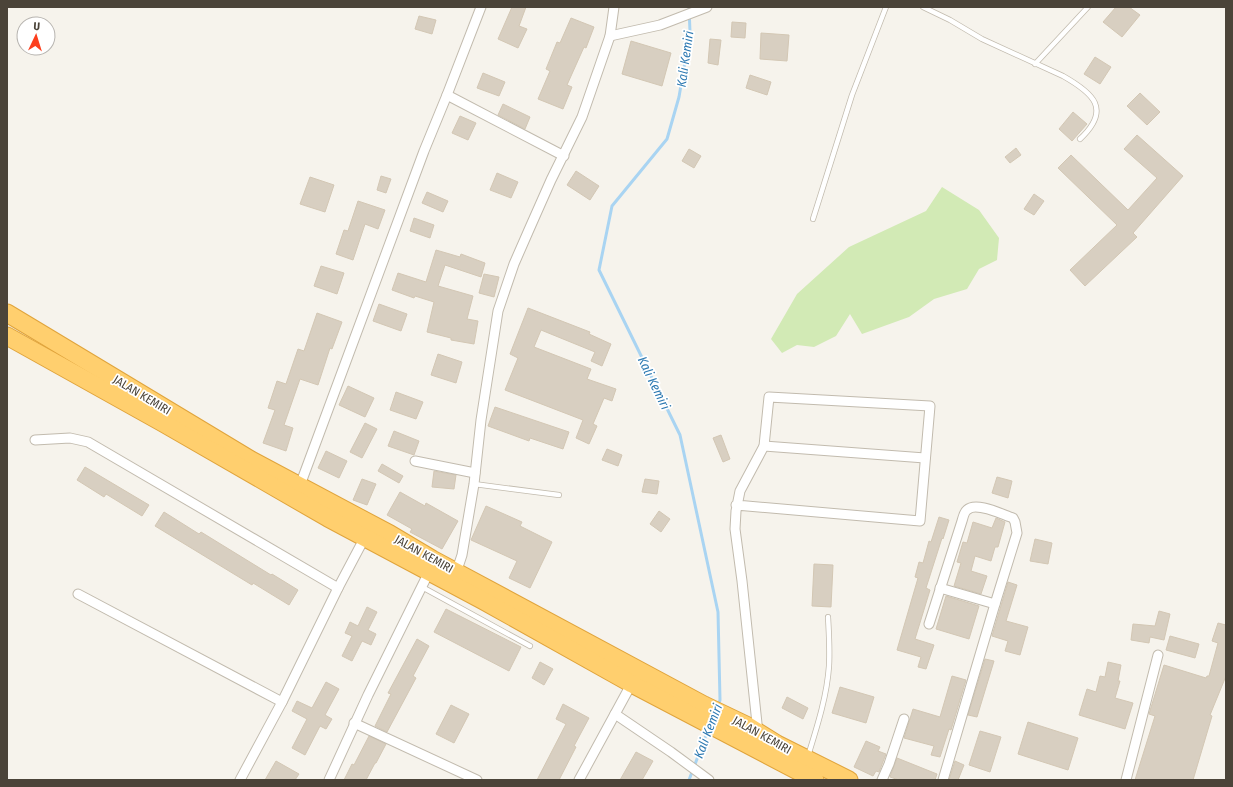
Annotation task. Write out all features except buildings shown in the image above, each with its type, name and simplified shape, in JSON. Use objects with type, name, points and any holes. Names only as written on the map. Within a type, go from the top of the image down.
[{"type":"highway","name":"JALAN KEMIRI","points":[[7,314],[251,460],[365,537],[425,580],[454,578]]},
{"type":"highway","name":"JALAN KEMIRI","points":[[7,336],[163,423],[297,492],[454,578],[509,615],[636,677],[700,711],[849,780]]},
{"type":"highway","name":"JALAN KEMIRI","points":[[748,733],[815,780]]},
{"type":"street","points":[[297,492],[424,151],[481,7]]},
{"type":"street","points":[[454,578],[462,555],[474,484],[481,420],[498,311],[514,264],[551,180],[582,117],[610,36],[614,7]]},
{"type":"street","points":[[610,36],[660,25],[705,8]]},
{"type":"street","points":[[447,95],[564,156]]},
{"type":"street","points":[[736,505],[920,521],[930,406],[769,397],[764,446],[740,491],[736,505],[735,529],[742,581],[748,733]]},
{"type":"street","points":[[35,440],[70,438],[88,442],[338,588]]},
{"type":"street","points":[[764,446],[925,458]]},
{"type":"street","points":[[415,461],[475,473]]},
{"type":"street","points":[[929,624],[967,510],[971,507],[978,507],[1013,518],[1017,533],[943,780]]},
{"type":"street","points":[[240,780],[282,702],[338,588],[365,537]]},
{"type":"street","points":[[329,780],[354,723],[425,580]]},
{"type":"street","points":[[940,588],[995,604]]},
{"type":"street","points":[[78,594],[282,702]]},
{"type":"street","points":[[1126,780],[1158,656]]},
{"type":"street","points":[[579,780],[636,677]]},
{"type":"street","points":[[615,714],[661,744],[709,780]]},
{"type":"street","points":[[882,780],[904,720]]},
{"type":"street","points":[[354,723],[477,780]]},
{"type":"lane","points":[[813,219],[852,95],[886,7]]},
{"type":"lane","points":[[923,7],[945,17],[982,39],[1068,78],[1091,95],[1096,104],[1096,112],[1088,131],[1080,139]]},
{"type":"lane","points":[[1035,64],[1088,7]]},
{"type":"lane","points":[[474,484],[559,495]]},
{"type":"lane","points":[[425,580],[530,646]]},
{"type":"lane","points":[[806,759],[826,689],[830,643],[828,617]]},
{"type":"green space","points":[[942,187],[979,210],[999,238],[997,260],[979,269],[967,289],[934,299],[909,317],[862,334],[850,314],[836,336],[814,347],[797,345],[782,353],[771,339],[797,294],[849,247],[926,211]]},
{"type":"waterway","name":"Kali Kemiri","points":[[689,7],[690,32],[679,97],[667,139],[612,206],[599,270],[680,435],[718,612],[720,700],[718,706]]},
{"type":"waterway","name":"Kali Kemiri","points":[[689,780],[708,730]]}]
